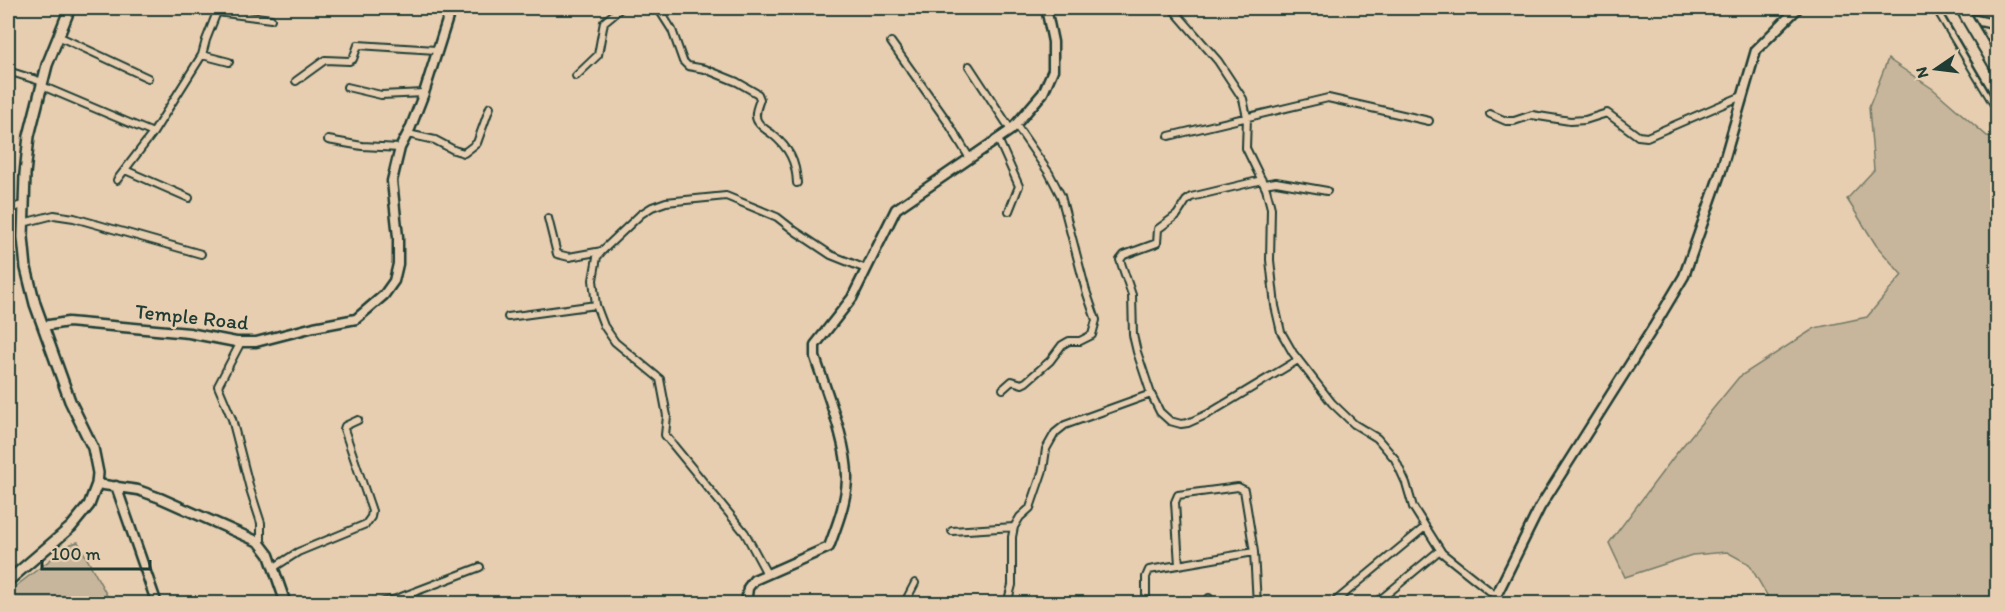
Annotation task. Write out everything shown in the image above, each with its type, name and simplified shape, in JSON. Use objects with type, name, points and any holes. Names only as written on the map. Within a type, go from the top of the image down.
[{"type":"highway","points":[[1947,8],[1998,95]]},
{"type":"highway","points":[[1961,8],[1998,71]]},
{"type":"main road","points":[[8,581],[72,527],[90,505],[97,484],[98,473],[93,448],[70,401],[35,304],[26,268],[23,237],[23,206],[29,136],[58,36],[70,8]]},
{"type":"street","points":[[204,8],[217,12],[271,19]]},
{"type":"street","name":"Temple Road","points":[[43,326],[68,322],[189,333],[241,342],[256,342],[276,335],[356,319],[384,295],[394,281],[398,264],[398,237],[392,181],[400,148],[424,93],[451,8]]},
{"type":"street","points":[[576,76],[598,55],[604,22],[621,8]]},
{"type":"street","points":[[658,8],[672,30],[683,61],[688,66],[705,69],[758,94],[760,99],[756,113],[758,122],[782,142],[792,155],[796,166],[797,183]]},
{"type":"street","points":[[746,603],[748,588],[754,580],[829,547],[843,509],[847,478],[840,434],[815,357],[815,345],[852,298],[896,209],[1014,127],[1043,93],[1053,70],[1053,42],[1046,8]]},
{"type":"street","points":[[1172,8],[1218,61],[1243,99],[1247,117],[1246,148],[1263,182],[1271,208],[1270,260],[1275,306],[1281,332],[1313,381],[1354,424],[1377,438],[1395,459],[1406,483],[1413,507],[1440,550],[1494,599],[1506,603]]},
{"type":"street","points":[[1494,599],[1540,507],[1684,276],[1721,171],[1756,50],[1798,8]]},
{"type":"street","points":[[1936,8],[1997,25]]},
{"type":"street","points":[[1936,8],[1998,111]]},
{"type":"street","points":[[117,180],[153,133],[202,55],[217,12]]},
{"type":"street","points":[[58,36],[148,78]]},
{"type":"street","points":[[891,42],[947,121],[969,157]]},
{"type":"street","points":[[296,81],[325,60],[349,61],[353,59],[358,45],[436,50]]},
{"type":"street","points":[[202,55],[229,62]]},
{"type":"street","points":[[969,66],[1049,173],[1061,196],[1096,320],[1092,335],[1080,341],[1069,341],[1062,345],[1050,361],[1026,382],[1022,384],[1012,381],[1003,389]]},
{"type":"street","points":[[8,71],[43,84],[153,133]]},
{"type":"street","points":[[347,87],[381,95],[424,93]]},
{"type":"street","points":[[1490,114],[1506,121],[1532,115],[1570,121],[1585,120],[1607,112],[1638,136],[1647,137],[1742,96]]},
{"type":"street","points":[[1169,136],[1328,98],[1429,120]]},
{"type":"street","points":[[408,134],[435,140],[464,153],[477,143],[490,107]]},
{"type":"street","points":[[998,139],[1019,186],[1009,211]]},
{"type":"street","points":[[328,140],[362,146],[400,148]]},
{"type":"street","points":[[125,170],[189,198]]},
{"type":"street","points":[[1298,360],[1208,414],[1188,423],[1170,421],[1160,412],[1151,394],[1133,335],[1132,295],[1120,260],[1124,255],[1157,243],[1158,229],[1177,215],[1191,197],[1263,182],[1276,182],[1327,191]]},
{"type":"street","points":[[767,574],[745,533],[665,435],[667,416],[660,380],[615,342],[604,326],[596,305],[593,280],[597,257],[641,214],[652,207],[666,202],[726,196],[777,217],[831,255],[866,269]]},
{"type":"street","points":[[8,209],[23,206]]},
{"type":"street","points":[[23,223],[54,215],[74,218],[201,254]]},
{"type":"street","points":[[548,218],[556,254],[569,257],[602,251]]},
{"type":"street","points":[[508,317],[596,305]]},
{"type":"street","points":[[241,342],[218,386],[232,419],[261,523],[261,544]]},
{"type":"street","points":[[1007,603],[1012,585],[1014,527],[1020,517],[1030,508],[1043,470],[1046,449],[1055,433],[1065,425],[1151,394]]},
{"type":"street","points":[[273,568],[298,552],[366,524],[371,517],[372,512],[344,429],[345,426],[358,420]]},
{"type":"street","points":[[97,484],[138,490],[160,498],[261,544],[269,555],[286,603]]},
{"type":"street","points":[[116,486],[157,603]]},
{"type":"street","points":[[1179,565],[1175,502],[1178,495],[1238,487],[1244,490],[1254,552],[1257,603]]},
{"type":"street","points":[[952,531],[1014,527]]},
{"type":"street","points":[[1332,603],[1425,527]]},
{"type":"street","points":[[1375,603],[1440,550]]},
{"type":"street","points":[[1146,603],[1146,577],[1149,570],[1254,552]]},
{"type":"street","points":[[376,603],[396,598],[480,567]]},
{"type":"street","points":[[904,603],[915,583]]},
{"type":"shaded area","points":[[1888,59],[1933,89],[1987,136],[1997,137],[1997,603],[1765,603],[1767,595],[1749,564],[1727,552],[1692,555],[1625,577],[1609,543],[1676,454],[1739,377],[1815,328],[1867,317],[1902,275],[1876,245],[1847,199],[1874,170],[1869,107]]},
{"type":"shaded area","points":[[78,542],[111,603],[8,603],[8,592],[71,544]]}]
